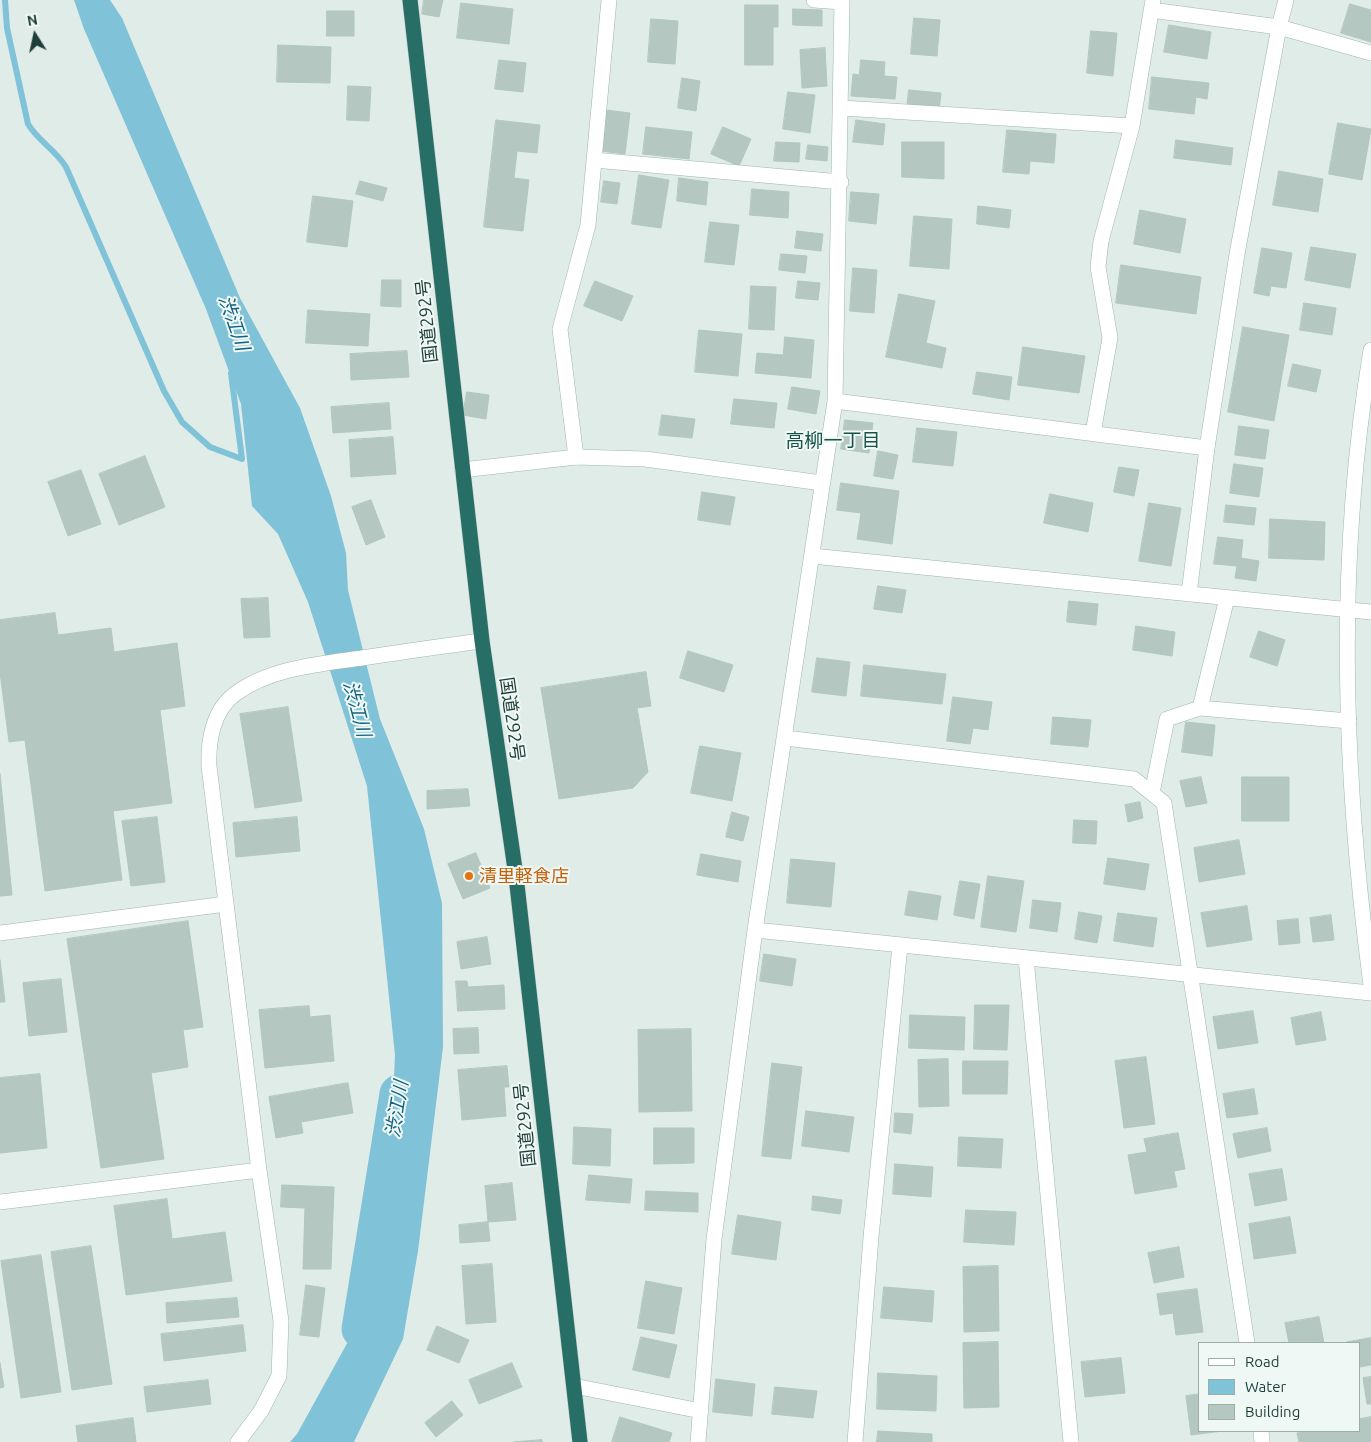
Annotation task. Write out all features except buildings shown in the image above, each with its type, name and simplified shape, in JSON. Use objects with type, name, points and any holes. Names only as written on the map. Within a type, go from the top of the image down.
[{"type":"highway","name":"国道292号","points":[[410,0],[482,641],[516,876],[580,1442]]},
{"type":"street","points":[[576,457],[560,330],[588,225],[609,0]]},
{"type":"street","points":[[698,1442],[714,1239],[755,930],[835,401],[842,108],[842,1],[814,0]]},
{"type":"street","points":[[1190,594],[1207,448],[1237,254],[1279,27],[1286,0]]},
{"type":"street","points":[[1093,433],[1110,338],[1098,267],[1101,241],[1132,126],[1152,5],[1279,27],[1371,52]]},
{"type":"street","points":[[842,108],[1132,126]]},
{"type":"street","points":[[594,160],[840,182]]},
{"type":"street","points":[[1371,350],[1354,477],[1347,610],[1349,760],[1359,898],[1371,985]]},
{"type":"street","points":[[835,401],[1207,448]]},
{"type":"street","points":[[462,470],[576,457],[645,459],[822,483]]},
{"type":"street","points":[[812,556],[1371,612]]},
{"type":"street","points":[[1200,708],[1227,598]]},
{"type":"street","points":[[238,1442],[261,1411],[279,1376],[281,1321],[259,1170],[209,766],[208,749],[213,727],[220,712],[234,695],[259,681],[304,667],[482,641]]},
{"type":"street","points":[[1152,793],[1167,719],[1200,708],[1349,721]]},
{"type":"street","points":[[785,738],[1134,779],[1164,802],[1247,1342]]},
{"type":"street","points":[[0,933],[226,904]]},
{"type":"street","points":[[755,930],[1371,993]]},
{"type":"street","points":[[855,1442],[870,1237],[900,946]]},
{"type":"street","points":[[1026,958],[1071,1442]]},
{"type":"street","points":[[0,1202],[259,1170]]},
{"type":"street","points":[[574,1386],[701,1411]]},
{"type":"water","points":[[74,0],[110,0],[122,18],[240,298],[300,408],[331,496],[346,553],[348,590],[380,719],[424,829],[442,903],[443,1047],[418,1251],[403,1339],[354,1442],[290,1442],[297,1434],[350,1338],[388,1217],[395,1055],[367,786],[308,602],[278,534],[252,506],[241,404],[206,309],[84,29]]},
{"type":"waterway","points":[[5,0],[7,28],[28,124],[66,167],[164,391],[182,422],[210,447],[242,459],[231,373]]},
{"type":"waterway","name":"渋江川","points":[[361,1329],[399,1094]]},
{"type":"place","name":"清里軽食店","points":[[469,876]]},
{"type":"district","name":"高柳一丁目","points":[[833,441]]}]
